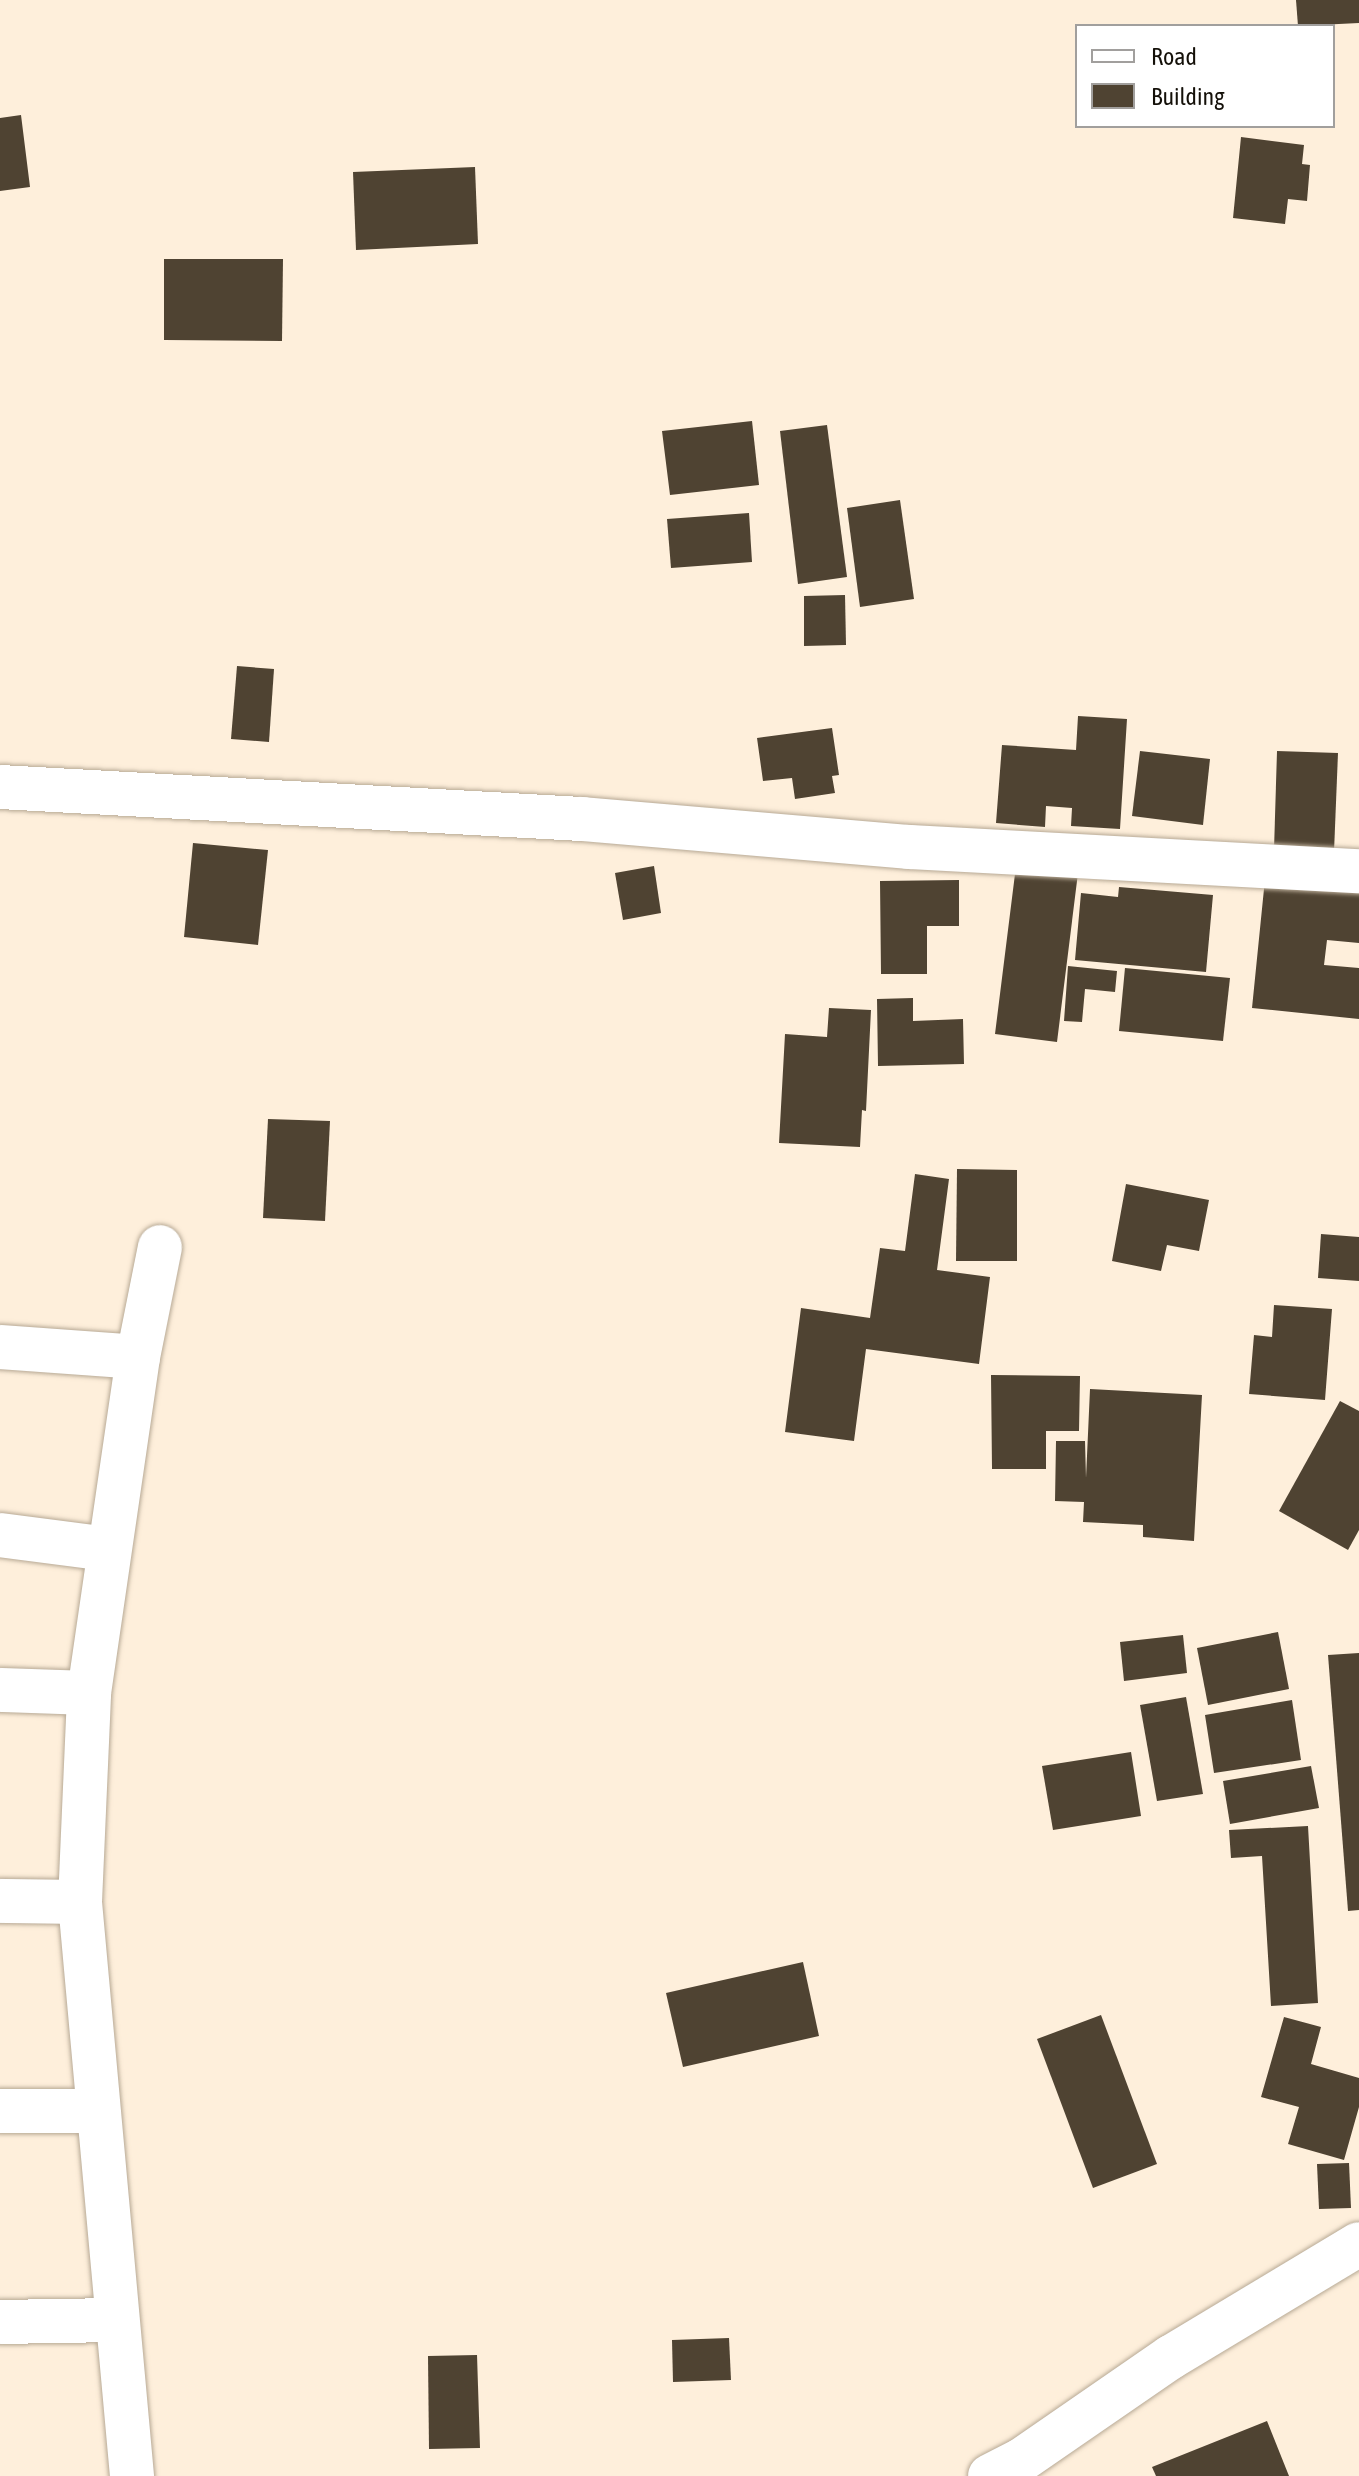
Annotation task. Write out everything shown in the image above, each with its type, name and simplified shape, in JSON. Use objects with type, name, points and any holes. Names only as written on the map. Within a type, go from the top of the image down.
[{"type":"street","points":[[0,787],[582,819],[909,847],[1359,871]]},
{"type":"street","points":[[132,2476],[80,1902],[89,1693],[138,1357],[160,1247]]},
{"type":"street","points":[[0,1347],[138,1357]]},
{"type":"street","points":[[0,1535],[108,1549]]},
{"type":"street","points":[[0,1690],[89,1693]]},
{"type":"street","points":[[0,1901],[80,1902]]},
{"type":"street","points":[[0,2111],[97,2111]]},
{"type":"street","points":[[990,2476],[1020,2461],[1196,2342],[1359,2244]]},
{"type":"street","points":[[0,2322],[117,2320]]},
{"type":"building","points":[[1296,0],[1359,0],[1359,23],[1298,24]]},
{"type":"building","points":[[21,115],[30,187],[0,191],[0,118]]},
{"type":"building","points":[[1241,137],[1304,145],[1302,164],[1310,165],[1307,201],[1288,199],[1285,224],[1233,218]]},
{"type":"building","points":[[475,167],[478,244],[356,250],[353,172]]},
{"type":"building","points":[[164,259],[283,259],[282,341],[164,340]]},
{"type":"building","points":[[752,421],[759,485],[670,495],[662,431]]},
{"type":"building","points":[[827,425],[847,577],[798,584],[780,431]]},
{"type":"building","points":[[900,500],[914,599],[860,607],[847,508]]},
{"type":"building","points":[[749,513],[752,562],[671,568],[667,519]]},
{"type":"building","points":[[845,595],[846,645],[804,646],[804,596]]},
{"type":"building","points":[[237,666],[274,669],[269,742],[231,739]]},
{"type":"building","points":[[1078,716],[1127,719],[1120,829],[1071,826],[1072,808],[1046,806],[1045,827],[996,823],[1002,745],[1076,750]]},
{"type":"building","points":[[832,728],[839,775],[832,776],[835,793],[795,799],[792,778],[763,781],[757,738]]},
{"type":"building","points":[[1140,751],[1210,759],[1203,825],[1132,816]]},
{"type":"building","points":[[1277,751],[1338,753],[1334,852],[1274,850]]},
{"type":"building","points":[[193,843],[268,850],[258,945],[184,937]]},
{"type":"building","points":[[654,866],[661,913],[623,920],[615,873]]},
{"type":"building","points":[[1016,866],[1078,873],[1057,1042],[995,1034]]},
{"type":"building","points":[[1265,879],[1359,888],[1359,943],[1327,940],[1324,965],[1359,968],[1359,1019],[1252,1008]]},
{"type":"building","points":[[959,880],[959,926],[927,926],[927,974],[881,974],[880,881]]},
{"type":"building","points":[[1119,887],[1213,895],[1206,972],[1075,960],[1081,893],[1118,897]]},
{"type":"building","points":[[1068,966],[1117,971],[1115,992],[1085,989],[1082,1022],[1064,1021]]},
{"type":"building","points":[[1125,968],[1230,978],[1223,1041],[1119,1031]]},
{"type":"building","points":[[913,998],[913,1021],[963,1019],[964,1064],[878,1066],[877,999]]},
{"type":"building","points":[[829,1008],[871,1010],[866,1111],[862,1110],[860,1147],[779,1143],[785,1034],[827,1037]]},
{"type":"building","points":[[268,1119],[330,1121],[325,1221],[263,1218]]},
{"type":"building","points":[[957,1169],[1017,1170],[1017,1261],[956,1261]]},
{"type":"building","points":[[915,1174],[949,1179],[937,1270],[990,1277],[979,1364],[866,1349],[854,1441],[785,1432],[801,1308],[870,1318],[880,1248],[905,1251]]},
{"type":"building","points":[[1126,1184],[1209,1200],[1199,1251],[1167,1245],[1161,1271],[1112,1261]]},
{"type":"building","points":[[1321,1234],[1359,1237],[1359,1281],[1318,1278]]},
{"type":"building","points":[[1274,1305],[1332,1309],[1325,1400],[1249,1394],[1254,1335],[1272,1337]]},
{"type":"building","points":[[991,1375],[1080,1376],[1079,1431],[1046,1431],[1046,1469],[992,1469]]},
{"type":"building","points":[[1090,1389],[1202,1395],[1194,1541],[1143,1537],[1143,1525],[1083,1522],[1084,1502],[1055,1501],[1056,1441],[1085,1441],[1086,1478]]},
{"type":"building","points":[[1340,1401],[1359,1411],[1359,1530],[1348,1550],[1279,1511]]},
{"type":"building","points":[[1278,1632],[1289,1689],[1208,1705],[1197,1648]]},
{"type":"building","points":[[1183,1635],[1187,1673],[1124,1681],[1120,1642]]},
{"type":"building","points":[[1359,1653],[1359,1910],[1348,1911],[1328,1655]]},
{"type":"building","points":[[1186,1697],[1203,1794],[1157,1801],[1140,1705]]},
{"type":"building","points":[[1292,1700],[1301,1760],[1214,1773],[1205,1715]]},
{"type":"building","points":[[1131,1752],[1141,1816],[1053,1830],[1042,1766]]},
{"type":"building","points":[[1311,1766],[1319,1808],[1230,1824],[1223,1781]]},
{"type":"building","points":[[1308,1826],[1318,2003],[1271,2006],[1262,1856],[1231,1858],[1229,1830]]},
{"type":"building","points":[[803,1962],[819,2036],[683,2067],[666,1993]]},
{"type":"building","points":[[1101,2015],[1157,2164],[1093,2188],[1037,2039]]},
{"type":"building","points":[[1284,2017],[1321,2027],[1311,2064],[1359,2078],[1359,2107],[1344,2160],[1288,2144],[1299,2107],[1261,2097]]},
{"type":"building","points":[[1349,2163],[1351,2208],[1319,2209],[1317,2164]]},
{"type":"building","points":[[729,2338],[731,2380],[673,2382],[672,2340]]},
{"type":"building","points":[[477,2355],[480,2448],[429,2449],[428,2356]]},
{"type":"building","points":[[1267,2421],[1289,2476],[1156,2476],[1152,2467]]}]
